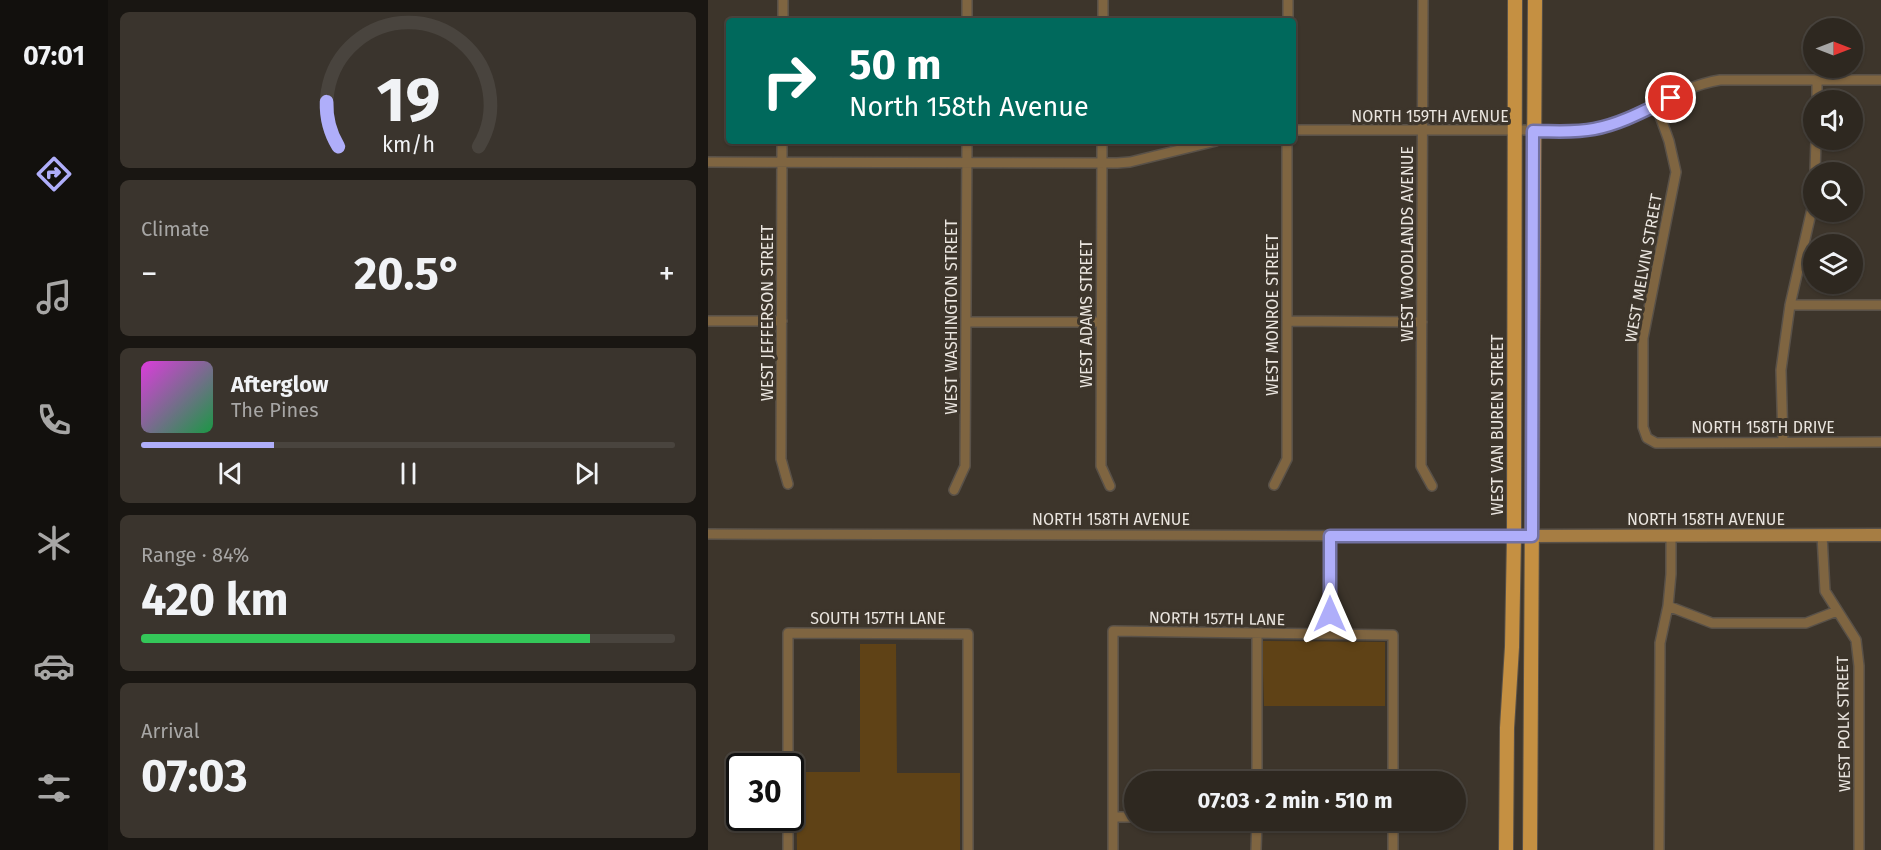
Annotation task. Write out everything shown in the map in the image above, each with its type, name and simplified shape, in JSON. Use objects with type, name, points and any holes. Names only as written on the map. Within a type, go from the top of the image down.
[{"type":"main road","name":"WEST VAN BUREN STREET","points":[[1506,850],[1507,728],[1512,647],[1514,536],[1515,0]]},
{"type":"main road","points":[[1530,850],[1535,0]]},
{"type":"street","points":[[783,0],[783,18]]},
{"type":"street","points":[[967,0],[967,18]]},
{"type":"street","points":[[1103,18],[1104,0]]},
{"type":"street","points":[[1288,0],[1288,18]]},
{"type":"street","name":"WEST WOODLANDS AVENUE","points":[[1423,0],[1421,466],[1432,486]]},
{"type":"street","points":[[1816,90],[1817,80]]},
{"type":"street","name":"NORTH 159TH AVENUE","points":[[1296,130],[1591,130],[1629,118],[1701,82],[1881,80]]},
{"type":"street","name":"WEST MELVIN STREET","points":[[1647,438],[1642,427],[1643,338],[1676,171],[1669,141],[1656,105]]},
{"type":"street","name":"WEST JEFFERSON STREET","points":[[782,144],[781,459],[788,484]]},
{"type":"street","name":"WEST WASHINGTON STREET","points":[[954,490],[965,466],[967,144]]},
{"type":"street","name":"WEST ADAMS STREET","points":[[1102,144],[1101,465],[1110,486]]},
{"type":"street","points":[[708,162],[1102,164],[1130,162],[1204,144]]},
{"type":"street","name":"WEST MONROE STREET","points":[[1274,485],[1287,459],[1287,144]]},
{"type":"street","points":[[1783,442],[1781,370],[1790,306],[1809,222]]},
{"type":"street","points":[[1790,306],[1881,305]]},
{"type":"street","points":[[708,321],[782,321]]},
{"type":"street","points":[[1287,321],[1422,322]]},
{"type":"street","points":[[966,322],[1101,322]]},
{"type":"street","name":"NORTH 158TH DRIVE","points":[[1647,438],[1656,443],[1881,442]]},
{"type":"street","name":"NORTH 158TH AVENUE","points":[[708,534],[1881,535]]},
{"type":"street","name":"WEST POLK STREET","points":[[1822,535],[1825,591],[1856,640],[1859,666],[1859,850]]},
{"type":"street","points":[[1330,536],[1330,634]]},
{"type":"street","points":[[1659,850],[1660,643],[1668,606],[1671,536]]},
{"type":"street","points":[[1668,606],[1712,623],[1806,623],[1837,611]]},
{"type":"street","name":"NORTH 157TH LANE","points":[[1113,817],[1113,632],[1393,635],[1393,771]]},
{"type":"street","name":"SOUTH 157TH LANE","points":[[788,753],[788,633],[968,634],[968,850]]},
{"type":"street","points":[[1257,633],[1257,771]]},
{"type":"street","points":[[1113,850],[1113,817],[1124,817]]},
{"type":"street","points":[[788,831],[788,850]]},
{"type":"street","points":[[1256,850],[1257,831]]},
{"type":"street","points":[[1393,831],[1393,850]]},
{"type":"shaded area","points":[[1262,641],[1385,642],[1385,706],[1264,706]]},
{"type":"shaded area","points":[[860,644],[896,644],[897,773],[960,773],[960,850],[797,850],[797,831],[804,831],[804,772],[860,772]]},
{"type":"route","points":[[1330,614],[1330,536],[1532,536],[1533,131],[1578,131],[1605,127],[1671,98]]}]
